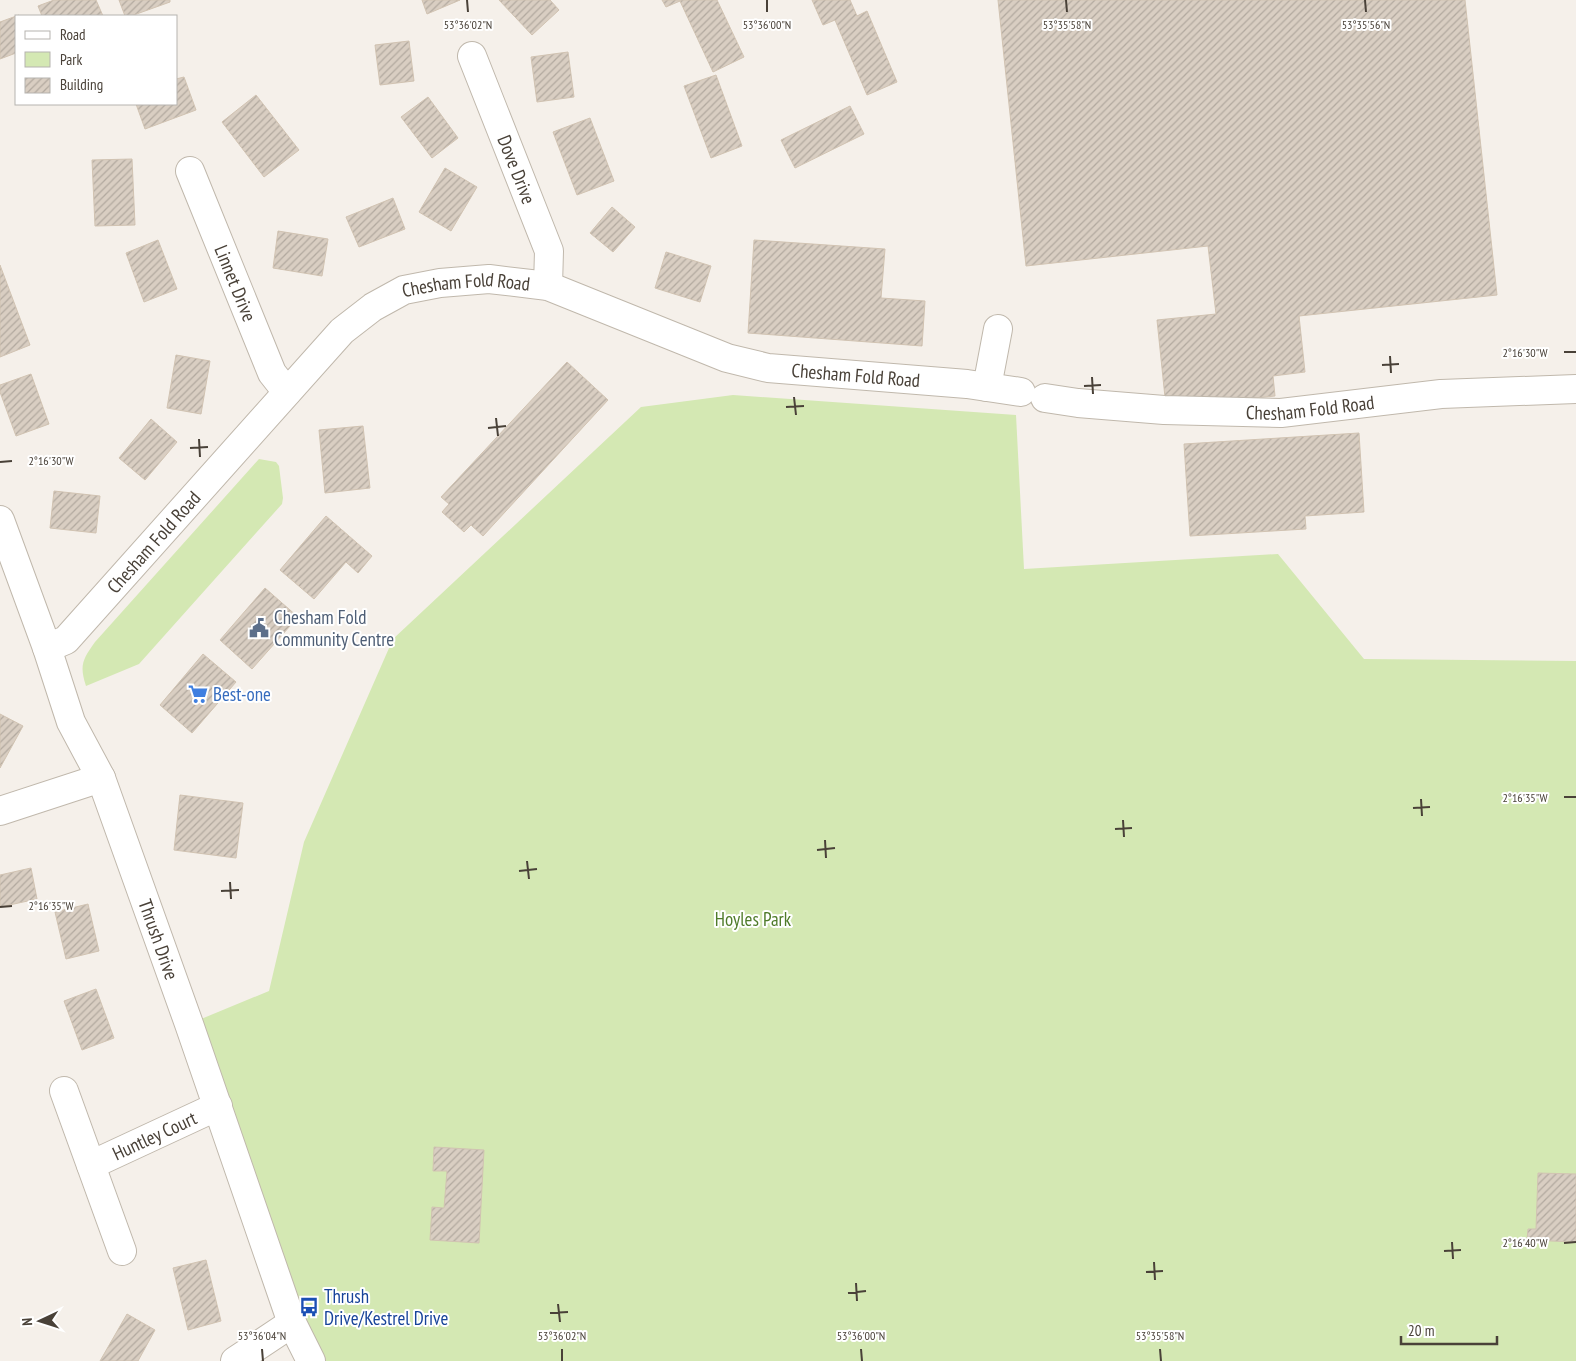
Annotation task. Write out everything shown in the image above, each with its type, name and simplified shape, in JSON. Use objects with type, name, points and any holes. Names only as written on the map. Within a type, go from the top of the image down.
[{"type":"street","name":"Dove Drive","points":[[472,56],[549,251],[548,286]]},
{"type":"street","name":"Linnet Drive","points":[[190,171],[272,373],[288,392]]},
{"type":"street","name":"Chesham Fold Road","points":[[47,648],[66,640],[342,331],[373,307],[404,290],[440,283],[489,279],[548,286],[727,358],[768,368],[987,387],[1078,403],[1164,410],[1281,412],[1441,394],[1576,389]]},
{"type":"street","points":[[987,387],[998,329]]},
{"type":"street","name":"Thrush Drive","points":[[0,520],[47,648],[71,722],[101,778],[218,1106],[292,1323],[311,1361]]},
{"type":"street","points":[[0,811],[101,778]]},
{"type":"street","name":"Huntley Court","points":[[64,1091],[122,1252]]},
{"type":"street","name":"Huntley Court","points":[[90,1165],[218,1106]]},
{"type":"street","points":[[235,1361],[292,1323]]},
{"type":"green space","name":"Hoyles Park","points":[[733,395],[1016,415],[1024,569],[1278,554],[1364,659],[1576,661],[1576,1361],[311,1361],[189,1024],[269,991],[304,842],[393,639],[641,407]]},
{"type":"green space","points":[[259,459],[276,462],[279,466],[282,504],[139,664],[86,686],[83,663],[95,642]]},
{"type":"building","points":[[54,0],[96,0],[103,15],[42,15],[38,6]]},
{"type":"building","points":[[119,0],[170,0],[170,2],[134,15],[125,15]]},
{"type":"building","points":[[422,0],[460,0],[427,14]]},
{"type":"building","points":[[499,0],[550,0],[559,10],[532,35]]},
{"type":"building","points":[[662,0],[717,0],[744,57],[713,72],[680,1],[666,7]]},
{"type":"building","points":[[812,0],[850,0],[857,16],[867,11],[897,82],[867,95],[835,20],[823,25]]},
{"type":"building","points":[[998,0],[1465,0],[1497,295],[1299,316],[1305,372],[1273,376],[1275,396],[1166,407],[1157,320],[1216,314],[1208,246],[1026,266]]},
{"type":"building","points":[[15,16],[15,53],[0,59],[0,22]]},
{"type":"building","points":[[409,41],[414,81],[380,85],[375,45]]},
{"type":"building","points":[[568,52],[574,97],[537,102],[531,57]]},
{"type":"building","points":[[716,75],[742,146],[711,158],[684,86]]},
{"type":"building","points":[[184,77],[196,110],[145,129],[136,105],[178,105],[178,78]]},
{"type":"building","points":[[256,95],[299,150],[264,177],[222,122]]},
{"type":"building","points":[[428,97],[458,138],[432,158],[401,117]]},
{"type":"building","points":[[850,106],[864,134],[795,168],[781,140]]},
{"type":"building","points":[[590,118],[614,181],[577,195],[553,132]]},
{"type":"building","points":[[132,159],[135,225],[95,226],[92,160]]},
{"type":"building","points":[[445,168],[477,187],[451,231],[419,212]]},
{"type":"building","points":[[393,198],[405,229],[359,247],[346,217]]},
{"type":"building","points":[[612,207],[635,227],[613,252],[590,233]]},
{"type":"building","points":[[278,231],[328,239],[322,276],[273,268]]},
{"type":"building","points":[[158,240],[177,289],[144,302],[126,253]]},
{"type":"building","points":[[754,240],[885,249],[881,298],[925,301],[922,346],[748,333]]},
{"type":"building","points":[[666,252],[711,266],[700,302],[655,288]]},
{"type":"building","points":[[0,265],[30,345],[0,357]]},
{"type":"building","points":[[176,355],[210,361],[201,414],[167,408]]},
{"type":"building","points":[[567,362],[608,400],[483,536],[471,525],[464,532],[442,512],[449,504],[441,497]]},
{"type":"building","points":[[31,374],[49,424],[16,436],[0,392],[0,385]]},
{"type":"building","points":[[151,419],[177,442],[145,480],[119,458]]},
{"type":"building","points":[[363,426],[370,488],[325,493],[319,430]]},
{"type":"building","points":[[1359,433],[1364,512],[1305,516],[1306,529],[1190,536],[1184,444]]},
{"type":"building","points":[[54,491],[100,496],[96,533],[50,528]]},
{"type":"building","points":[[326,516],[372,556],[358,573],[346,562],[314,599],[280,570]]},
{"type":"building","name":"Chesham Fold Community Centre","points":[[265,588],[298,617],[252,669],[220,640]]},
{"type":"building","name":"Best-one","points":[[203,654],[236,682],[192,733],[160,705]]},
{"type":"building","points":[[0,714],[23,726],[0,768]]},
{"type":"building","points":[[180,795],[243,803],[236,858],[174,850]]},
{"type":"building","points":[[31,868],[37,899],[0,907],[0,875]]},
{"type":"building","points":[[88,904],[99,951],[66,959],[55,912]]},
{"type":"building","points":[[96,989],[114,1038],[82,1050],[64,1001]]},
{"type":"building","points":[[434,1147],[484,1150],[479,1243],[430,1240],[432,1207],[444,1208],[447,1171],[433,1171]]},
{"type":"building","points":[[1538,1173],[1576,1174],[1576,1242],[1527,1240],[1528,1229],[1536,1229]]},
{"type":"building","points":[[206,1260],[221,1321],[188,1330],[173,1268]]},
{"type":"building","points":[[127,1314],[155,1330],[138,1361],[100,1361]]},
{"type":"place","name":"Chesham Fold Community Centre","points":[[259,628]]},
{"type":"place","name":"Best-one","points":[[198,694]]},
{"type":"place","name":"Thrush Drive/Kestrel Drive","points":[[309,1307]]}]
